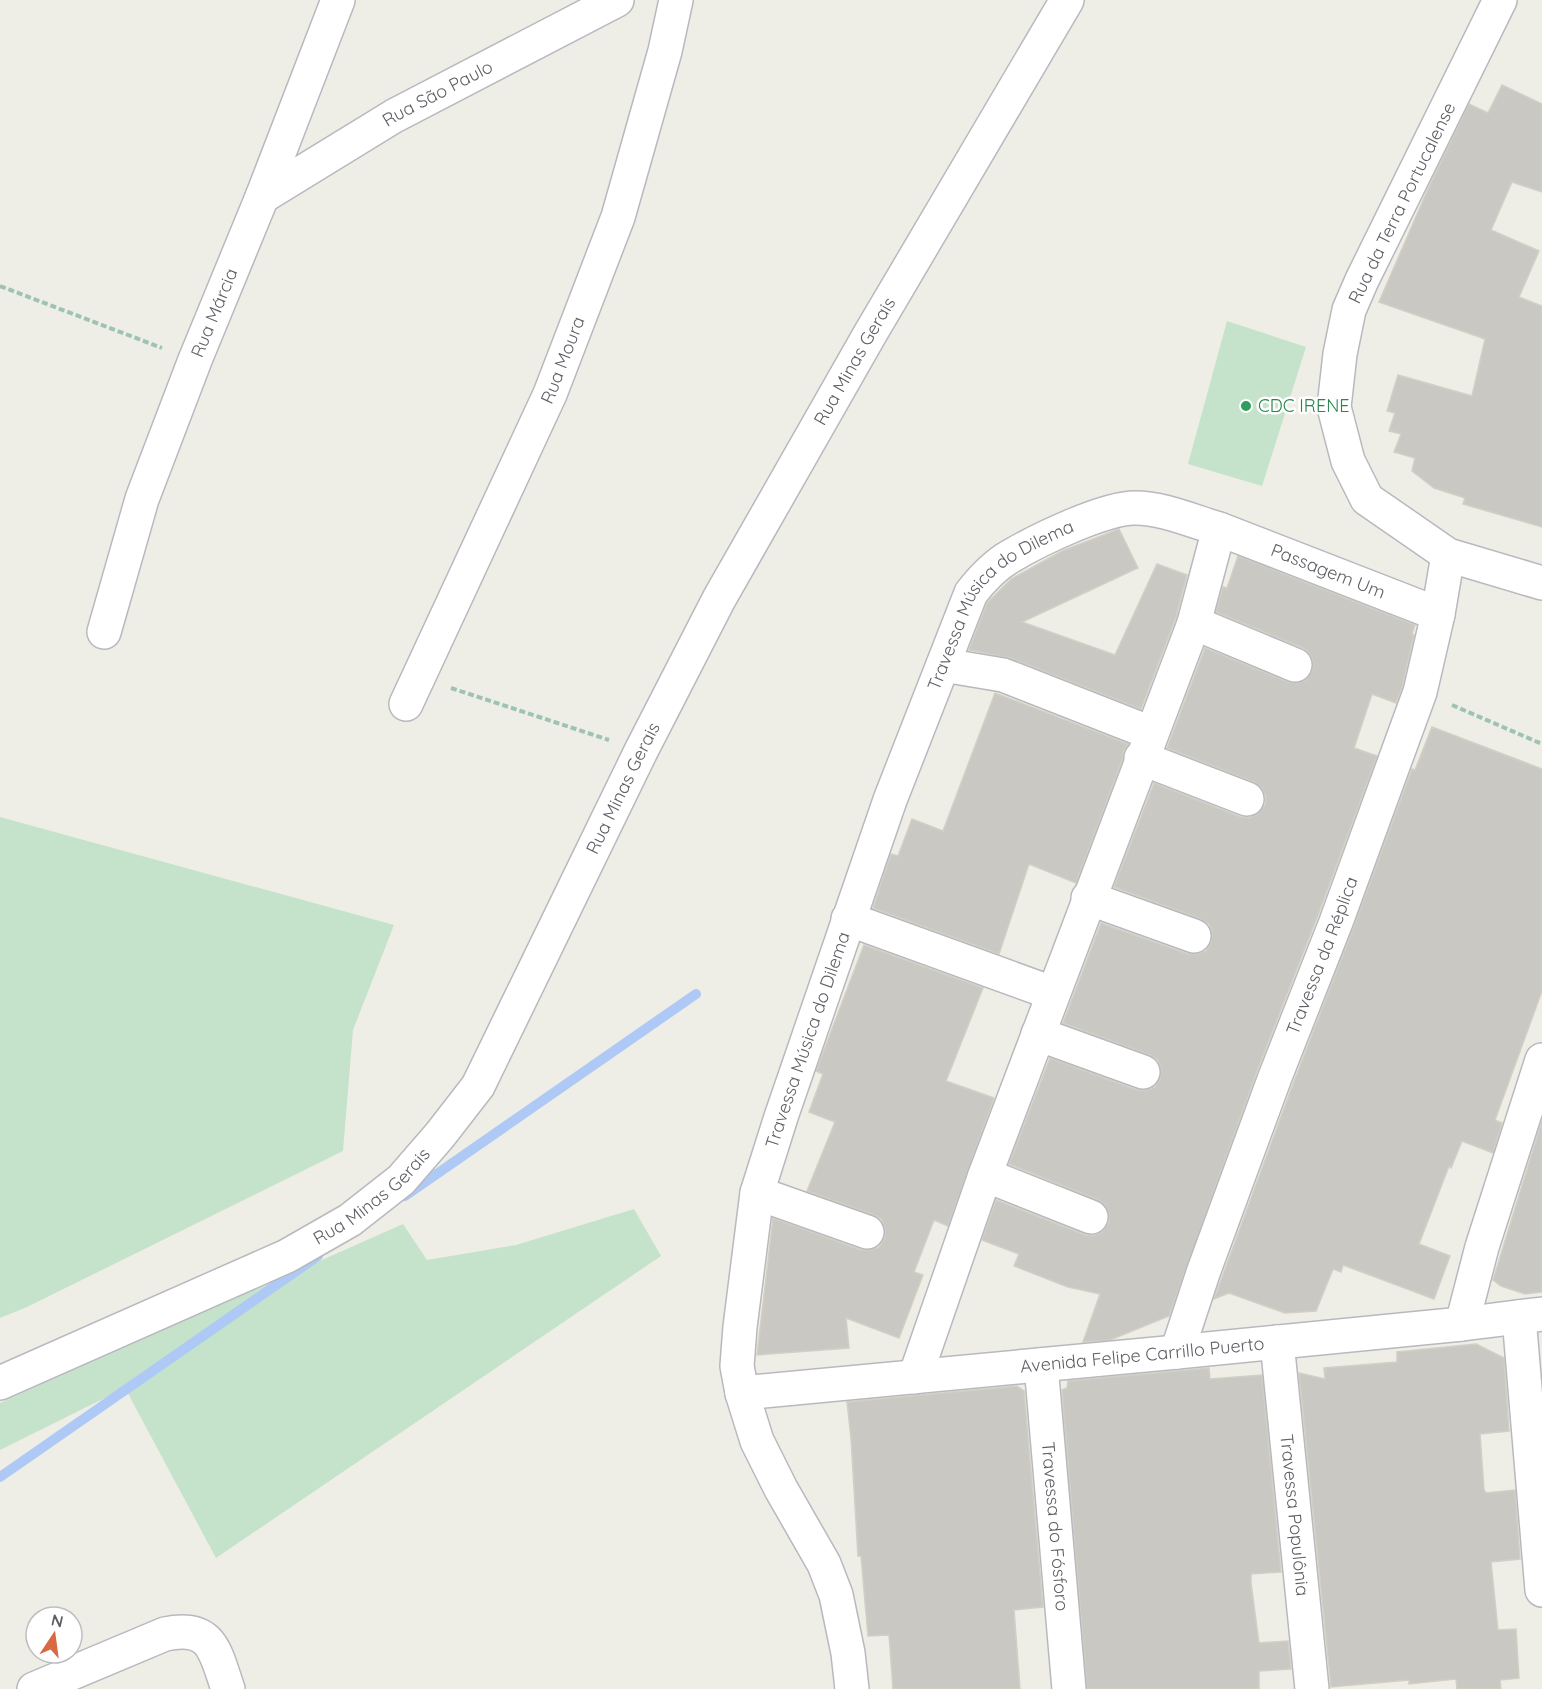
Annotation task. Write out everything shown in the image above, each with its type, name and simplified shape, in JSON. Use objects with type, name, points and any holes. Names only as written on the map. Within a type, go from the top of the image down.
[{"type":"street","name":"Rua Márcia","points":[[104,632],[142,499],[338,0]]},
{"type":"street","name":"Rua São Paulo","points":[[262,196],[394,116],[617,0]]},
{"type":"street","name":"Rua Moura","points":[[413,691],[550,394],[614,228],[665,51],[676,0]]},
{"type":"street","name":"Rua Minas Gerais","points":[[0,1383],[287,1256],[350,1220],[401,1180],[478,1086],[641,751],[719,599],[870,334],[1067,0]]},
{"type":"street","name":"Rua da Terra Portucalense","points":[[1500,0],[1349,310],[1340,354],[1334,407],[1348,461],[1367,499],[1448,555],[1542,583]]},
{"type":"street","name":"Travessa Música do Dilema","points":[[852,1689],[848,1653],[836,1594],[824,1564],[781,1489],[757,1441],[742,1394],[737,1366],[757,1193],[781,1117],[890,800],[971,593],[985,576],[1010,556],[1110,511],[1133,508],[1155,510],[1219,529]]},
{"type":"street","name":"Passagem Um","points":[[1219,529],[1438,614]]},
{"type":"street","points":[[915,1377],[984,1174],[1194,623],[1219,529]]},
{"type":"street","name":"Travessa da Réplica","points":[[1177,1352],[1203,1273],[1275,1077],[1336,922],[1420,692],[1438,614],[1448,555]]},
{"type":"street","points":[[1194,623],[1295,665]]},
{"type":"street","points":[[943,665],[1003,675],[1146,745],[1247,799]]},
{"type":"street","points":[[1088,898],[1194,936]]},
{"type":"street","points":[[848,919],[1052,993]]},
{"type":"street","points":[[1038,1034],[1143,1072]]},
{"type":"street","points":[[1462,1324],[1482,1247],[1542,1060]]},
{"type":"street","points":[[984,1174],[1091,1217]]},
{"type":"street","points":[[757,1193],[867,1232]]},
{"type":"street","points":[[1531,1316],[1542,1590]]},
{"type":"street","name":"Avenida Felipe Carrillo Puerto","points":[[742,1394],[1531,1316]]},
{"type":"street","name":"Travessa Populônia","points":[[1277,1342],[1312,1689]]},
{"type":"street","name":"Travessa do Fósforo","points":[[1041,1365],[1070,1689]]},
{"type":"street","points":[[34,1689],[179,1631],[199,1635],[210,1642],[228,1689]]},
{"type":"path","points":[[0,285],[195,360]]},
{"type":"path","points":[[413,691],[641,751]]},
{"type":"path","points":[[1420,692],[1542,744]]},
{"type":"green space","name":"CDC IRENE","points":[[1227,321],[1306,347],[1262,486],[1188,464]]},
{"type":"green space","points":[[0,817],[394,925],[353,1030],[343,1151],[27,1307],[0,1318]]},
{"type":"green space","points":[[634,1209],[661,1256],[216,1558],[125,1388],[0,1450],[0,1403],[403,1224],[427,1260],[516,1245]]},
{"type":"building","points":[[1502,85],[1542,104],[1542,192],[1512,182],[1491,230],[1539,251],[1519,297],[1542,306],[1542,527],[1463,504],[1465,498],[1434,488],[1412,471],[1415,458],[1394,452],[1401,434],[1389,431],[1395,413],[1387,411],[1398,375],[1472,396],[1485,339],[1379,302],[1428,189],[1469,104],[1488,113]]},
{"type":"building","points":[[1119,529],[1138,568],[1022,622],[1115,655],[1157,564],[1187,575],[1176,617],[1141,709],[1010,658],[969,650],[987,603],[1011,579],[1062,551]]},
{"type":"building","points":[[1238,556],[1415,625],[1412,634],[1414,635],[1396,703],[1372,694],[1354,748],[1377,756],[1257,1071],[1169,1316],[1110,1340],[1083,1342],[1100,1294],[1068,1287],[1014,1266],[1019,1254],[982,1240],[996,1200],[1085,1235],[1093,1236],[1102,1232],[1109,1223],[1109,1214],[1105,1205],[1098,1200],[1009,1164],[1050,1058],[1137,1090],[1155,1087],[1160,1079],[1161,1068],[1158,1060],[1150,1055],[1063,1023],[1101,923],[1188,954],[1206,951],[1211,943],[1212,932],[1209,924],[1201,919],[1114,887],[1154,783],[1241,817],[1249,818],[1258,814],[1265,805],[1266,797],[1262,788],[1254,782],[1167,748],[1205,648],[1288,682],[1298,683],[1306,680],[1312,672],[1313,662],[1310,654],[1303,648],[1216,612],[1223,587],[1227,588]]},
{"type":"building","points":[[995,693],[1128,744],[1123,752],[1123,758],[1076,883],[1029,864],[999,954],[873,908],[891,854],[898,856],[912,819],[943,831]]},
{"type":"building","points":[[1432,727],[1542,769],[1542,991],[1495,1120],[1502,1123],[1493,1153],[1462,1141],[1451,1168],[1449,1166],[1419,1244],[1450,1256],[1434,1299],[1343,1265],[1341,1272],[1333,1269],[1316,1311],[1285,1313],[1229,1293],[1214,1299],[1412,769],[1415,770]]},
{"type":"building","points":[[864,945],[983,988],[946,1081],[994,1098],[948,1226],[934,1220],[914,1272],[923,1275],[899,1338],[846,1318],[849,1348],[757,1355],[773,1218],[861,1250],[879,1247],[885,1238],[885,1228],[881,1219],[807,1191],[835,1122],[809,1112],[823,1074],[816,1071]]},
{"type":"building","points":[[1542,1121],[1542,1292],[1525,1294],[1501,1286],[1493,1280]]},
{"type":"building","points":[[1476,1344],[1504,1358],[1509,1431],[1480,1434],[1484,1490],[1486,1493],[1515,1490],[1520,1559],[1491,1562],[1498,1630],[1516,1629],[1519,1678],[1500,1680],[1501,1689],[1457,1689],[1456,1679],[1409,1684],[1409,1680],[1331,1687],[1299,1373],[1325,1379],[1324,1368],[1397,1362],[1397,1352]]},
{"type":"building","points":[[1209,1368],[1210,1379],[1262,1375],[1281,1572],[1251,1574],[1251,1583],[1259,1643],[1288,1641],[1291,1669],[1259,1671],[1259,1689],[1087,1689],[1062,1390],[1067,1388],[1068,1381]]},
{"type":"building","points":[[1017,1386],[1024,1391],[1043,1607],[1014,1610],[1020,1689],[893,1689],[889,1635],[868,1636],[861,1556],[858,1556],[847,1402]]},
{"type":"waterway","points":[[405,1196],[696,994]]},
{"type":"waterway","points":[[0,1477],[318,1256]]},
{"type":"place","name":"CDC IRENE","points":[[1246,406]]}]
